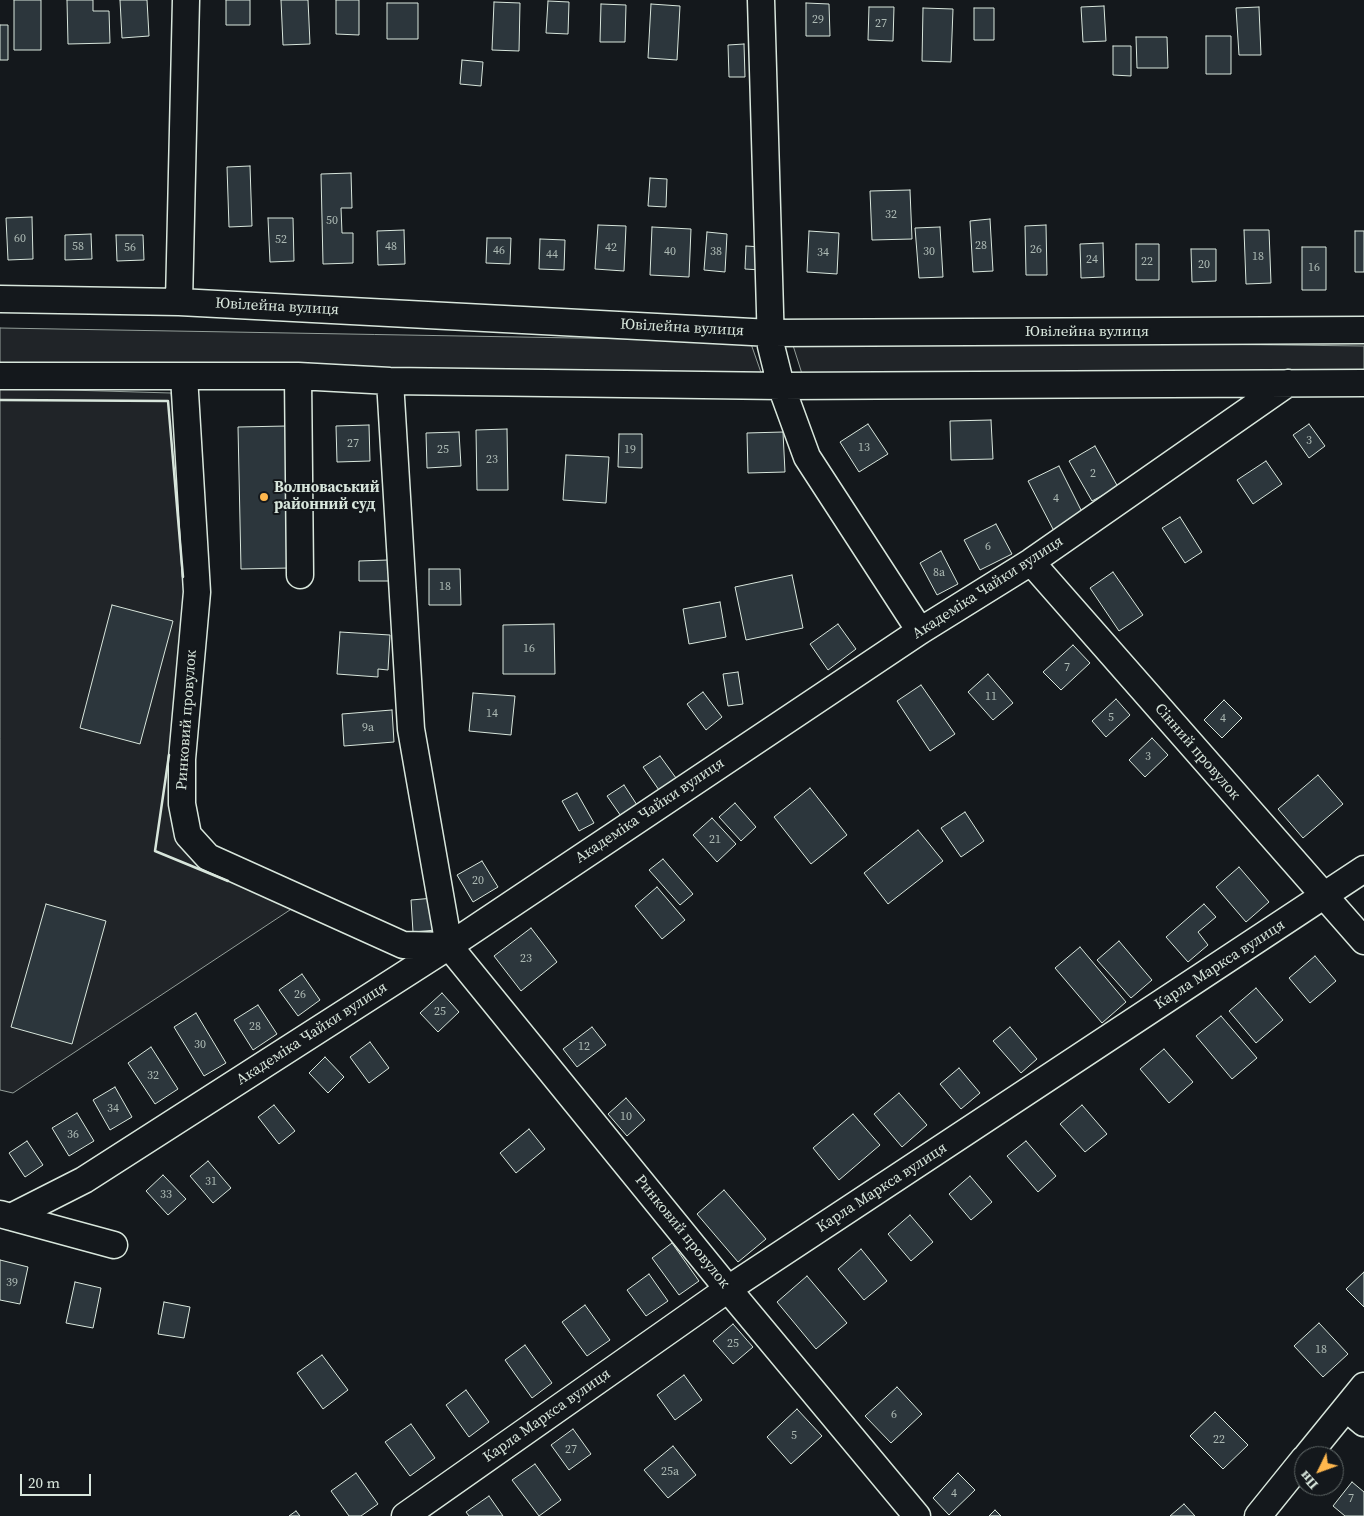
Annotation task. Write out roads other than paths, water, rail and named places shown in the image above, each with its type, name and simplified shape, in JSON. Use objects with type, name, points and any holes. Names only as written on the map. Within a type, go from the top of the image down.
[{"type":"street","points":[[179,302],[186,0]]},
{"type":"street","points":[[761,0],[771,346],[782,386],[808,457],[920,631]]},
{"type":"street","name":"Ювілейна вулиця","points":[[0,299],[179,302],[771,333],[1364,330]]},
{"type":"street","points":[[0,376],[298,376],[390,381],[782,386],[1364,383]]},
{"type":"street","name":"Ринковий провулок","points":[[184,376],[197,592],[182,759],[182,804],[188,835],[208,857],[403,945],[449,946]]},
{"type":"street","points":[[298,376],[300,575]]},
{"type":"street","name":"Ринковий провулок","points":[[390,381],[411,729],[449,946],[728,1289],[917,1516]]},
{"type":"street","name":"Академіка Чайки вулиця","points":[[5,1216],[84,1180],[449,946],[920,631],[1031,562],[1288,384]]},
{"type":"street","name":"Сінний провулок","points":[[1031,562],[1364,941]]},
{"type":"street","name":"Карла Маркса вулиця","points":[[405,1516],[728,1289],[1364,869]]},
{"type":"street","points":[[5,1216],[114,1245]]},
{"type":"street","points":[[1319,1446],[1355,1416],[1364,1386]]},
{"type":"street","points":[[1258,1516],[1294,1472]]},
{"type":"place","name":"Волноваський районний суд","points":[[264,497]]}]
